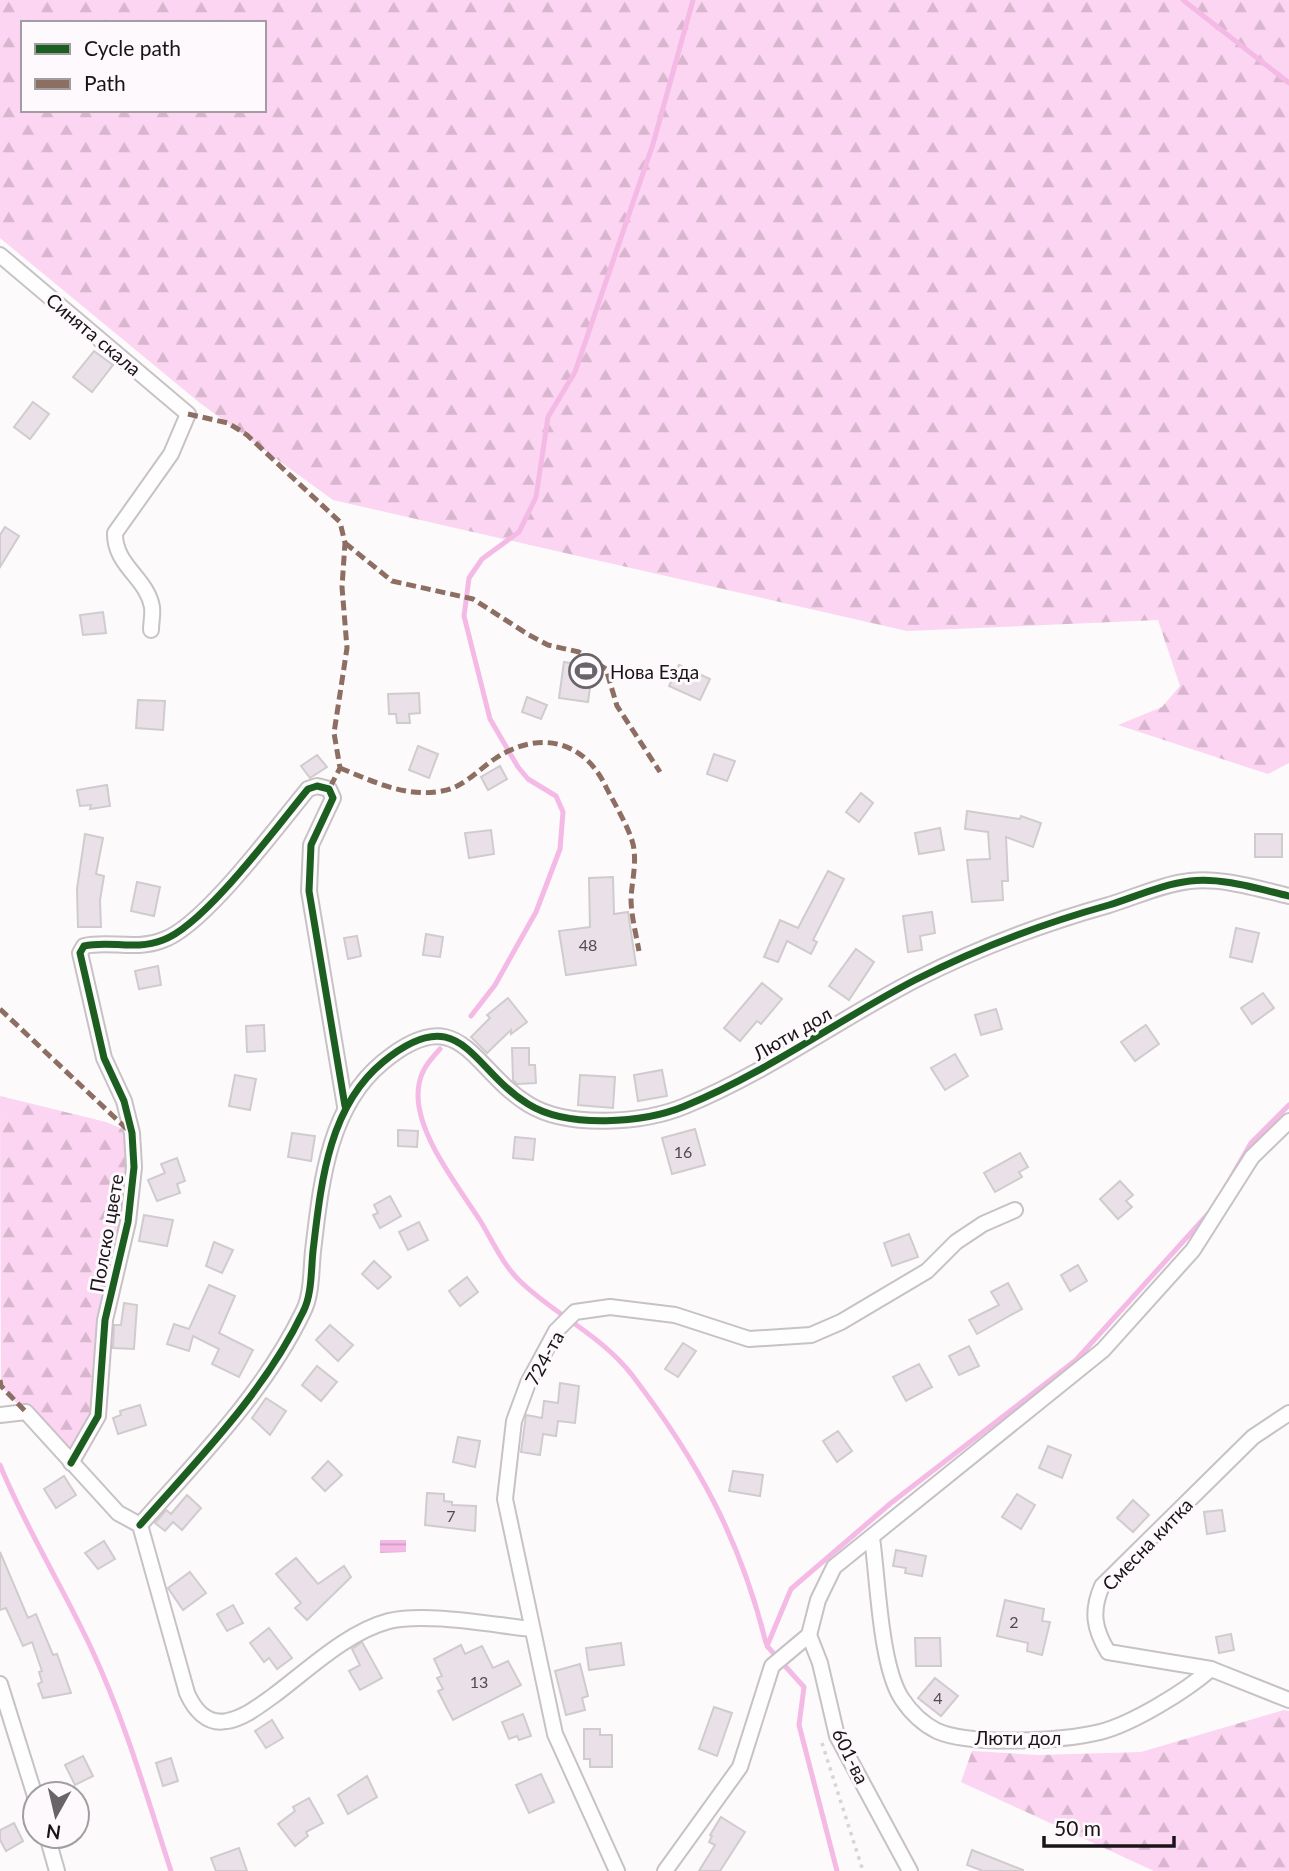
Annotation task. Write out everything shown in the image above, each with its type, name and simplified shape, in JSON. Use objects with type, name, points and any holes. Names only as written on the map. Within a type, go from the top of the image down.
[{"type":"street","name":"Синята скала","points":[[0,255],[188,414],[172,454],[115,533],[114,547],[120,559],[149,597],[153,608],[151,630]]},
{"type":"street","name":"Полско цвете","points":[[71,1463],[98,1416],[105,1320],[128,1222],[134,1167],[132,1133],[124,1101],[104,1058],[80,953],[83,946],[95,943],[127,947],[165,940],[197,919],[308,789],[317,786],[330,789],[333,794],[332,806],[317,827],[311,845],[309,891],[345,1106]]},
{"type":"street","name":"Люти дол","points":[[345,1106],[382,1062],[421,1037],[445,1035],[470,1050],[528,1105],[565,1116],[605,1121],[647,1117],[682,1108],[729,1086],[913,982],[1010,935],[1191,881],[1251,887],[1289,896]]},
{"type":"street","points":[[140,1525],[228,1425],[275,1365],[306,1306],[318,1213],[335,1131],[345,1106]]},
{"type":"street","points":[[665,1871],[740,1768],[772,1666],[809,1635],[818,1600],[834,1567],[977,1448],[1103,1350],[1194,1250],[1252,1157],[1289,1121]]},
{"type":"street","name":"724-та","points":[[617,1871],[555,1734],[505,1499],[514,1421],[528,1383],[561,1326],[575,1312],[610,1307],[675,1315],[749,1339],[811,1335],[841,1322],[916,1278],[956,1242],[983,1224],[1015,1210]]},
{"type":"street","points":[[0,1415],[26,1412],[118,1513],[140,1525],[187,1693],[194,1709],[209,1719],[225,1721],[250,1712],[357,1635],[388,1621],[413,1618],[532,1629]]},
{"type":"street","name":"Смесна китка","points":[[1210,1669],[1108,1652],[1096,1633],[1095,1603],[1102,1586],[1253,1437],[1289,1413]]},
{"type":"street","name":"Люти дол","points":[[872,1538],[887,1658],[900,1697],[916,1716],[935,1730],[956,1737],[1056,1740],[1103,1732],[1194,1684],[1210,1669]]},
{"type":"street","name":"601-ва","points":[[809,1635],[820,1663],[837,1736],[910,1871]]},
{"type":"street","points":[[1210,1669],[1289,1700]]},
{"type":"street","points":[[0,1684],[30,1780]]},
{"type":"street","points":[[51,1850],[57,1871]]},
{"type":"green space","points":[[0,0],[1289,0],[1289,763],[1268,774],[1118,725],[1162,707],[1180,686],[1158,620],[907,631],[333,500],[200,403],[0,238]]},
{"type":"green space","points":[[0,1096],[106,1122],[132,1133],[134,1167],[105,1320],[98,1416],[71,1463],[1,1386]]},
{"type":"green space","points":[[1284,1710],[1289,1711],[1289,1871],[1154,1871],[961,1782],[972,1751],[1039,1755],[1141,1752]]},
{"type":"shaded area","points":[[380,1540],[406,1540],[406,1552],[380,1553]]},
{"type":"building","points":[[94,351],[113,365],[92,392],[73,377]]},
{"type":"building","points":[[33,402],[49,414],[30,439],[14,427]]},
{"type":"building","points":[[5,527],[19,536],[0,567],[0,535]]},
{"type":"building","points":[[103,612],[106,633],[83,635],[80,615]]},
{"type":"building","points":[[564,662],[593,666],[588,702],[559,698]]},
{"type":"building","points":[[679,665],[710,679],[700,700],[669,686]]},
{"type":"building","points":[[419,693],[420,713],[409,714],[410,723],[397,723],[396,714],[389,714],[388,694]]},
{"type":"building","points":[[527,697],[547,705],[541,719],[522,712]]},
{"type":"building","points":[[138,700],[165,701],[163,730],[136,728]]},
{"type":"building","points":[[418,746],[438,754],[429,778],[409,770]]},
{"type":"building","points":[[714,754],[735,761],[727,781],[707,774]]},
{"type":"building","points":[[317,755],[327,767],[310,778],[301,766]]},
{"type":"building","points":[[500,766],[507,779],[488,790],[481,777]]},
{"type":"building","points":[[107,785],[110,806],[90,809],[91,805],[80,806],[77,790]]},
{"type":"building","points":[[861,793],[873,803],[859,822],[846,812]]},
{"type":"building","points":[[967,811],[1020,819],[1021,816],[1041,823],[1033,847],[1006,837],[1008,881],[1002,881],[1003,900],[972,902],[967,860],[990,859],[988,832],[965,829]]},
{"type":"building","points":[[940,828],[944,850],[919,854],[915,833]]},
{"type":"building","points":[[491,830],[494,854],[469,858],[465,833]]},
{"type":"building","points":[[85,834],[103,838],[96,874],[104,876],[100,900],[101,927],[78,927],[77,889]]},
{"type":"building","points":[[1255,834],[1282,834],[1282,857],[1255,857]]},
{"type":"building","points":[[828,871],[844,879],[813,940],[817,942],[811,954],[787,941],[778,962],[764,957],[780,920],[798,928]]},
{"type":"building","points":[[613,877],[614,914],[628,912],[636,965],[566,975],[559,931],[590,927],[589,878]]},
{"type":"building","points":[[137,882],[160,887],[154,916],[131,911]]},
{"type":"building","points":[[932,912],[935,933],[920,936],[922,950],[908,952],[903,916]]},
{"type":"building","points":[[1236,928],[1259,933],[1252,962],[1230,957]]},
{"type":"building","points":[[426,934],[443,937],[440,957],[423,955]]},
{"type":"building","points":[[357,936],[361,956],[348,959],[344,938]]},
{"type":"building","points":[[856,949],[874,962],[849,1000],[829,986]]},
{"type":"building","points":[[158,966],[161,985],[139,989],[135,971]]},
{"type":"building","points":[[762,983],[782,999],[761,1024],[757,1021],[740,1041],[724,1028]]},
{"type":"building","points":[[1263,993],[1274,1008],[1252,1024],[1241,1008]]},
{"type":"building","points":[[508,998],[527,1022],[511,1034],[511,1030],[487,1053],[471,1037],[490,1018],[487,1015]]},
{"type":"building","points":[[996,1009],[1002,1029],[981,1035],[975,1015]]},
{"type":"building","points":[[264,1025],[265,1051],[247,1052],[246,1026]]},
{"type":"building","points":[[1146,1025],[1159,1044],[1135,1061],[1121,1042]]},
{"type":"building","points":[[512,1048],[529,1048],[529,1065],[535,1065],[536,1083],[517,1084],[513,1080]]},
{"type":"building","points":[[955,1054],[968,1076],[945,1090],[931,1068]]},
{"type":"building","points":[[662,1070],[667,1096],[638,1101],[634,1075]]},
{"type":"building","points":[[235,1075],[256,1079],[250,1110],[229,1106]]},
{"type":"building","points":[[580,1075],[615,1077],[613,1108],[578,1105]]},
{"type":"building","points":[[695,1129],[705,1165],[672,1174],[662,1138]]},
{"type":"building","points":[[398,1130],[418,1131],[417,1147],[398,1146]]},
{"type":"building","points":[[292,1133],[315,1136],[311,1161],[288,1157]]},
{"type":"building","points":[[515,1137],[535,1139],[533,1160],[513,1158]]},
{"type":"building","points":[[1020,1153],[1028,1167],[1019,1172],[1022,1177],[995,1192],[984,1173]]},
{"type":"building","points":[[177,1158],[185,1181],[177,1184],[180,1193],[157,1201],[148,1180],[165,1173],[161,1164]]},
{"type":"building","points":[[1120,1181],[1133,1195],[1126,1201],[1132,1207],[1118,1219],[1100,1199]]},
{"type":"building","points":[[390,1196],[401,1216],[380,1228],[373,1215],[378,1213],[374,1205]]},
{"type":"building","points":[[144,1215],[173,1220],[167,1246],[139,1241]]},
{"type":"building","points":[[419,1222],[428,1240],[408,1250],[399,1232]]},
{"type":"building","points":[[909,1234],[918,1257],[892,1266],[884,1243]]},
{"type":"building","points":[[214,1242],[233,1250],[222,1273],[206,1266]]},
{"type":"building","points":[[374,1261],[391,1277],[378,1289],[362,1274]]},
{"type":"building","points":[[1078,1265],[1087,1281],[1070,1291],[1061,1275]]},
{"type":"building","points":[[467,1277],[478,1292],[460,1306],[449,1291]]},
{"type":"building","points":[[1008,1283],[1022,1309],[977,1334],[969,1320],[999,1305],[991,1292]]},
{"type":"building","points":[[209,1285],[235,1296],[219,1333],[253,1350],[239,1377],[212,1364],[219,1349],[193,1336],[189,1351],[167,1344],[174,1324],[189,1329]]},
{"type":"building","points":[[124,1303],[137,1305],[134,1349],[113,1348],[114,1325],[121,1325]]},
{"type":"building","points":[[330,1325],[353,1345],[338,1361],[316,1340]]},
{"type":"building","points":[[683,1343],[696,1351],[678,1377],[665,1369]]},
{"type":"building","points":[[969,1346],[979,1366],[959,1375],[949,1356]]},
{"type":"building","points":[[919,1364],[932,1387],[906,1401],[893,1377]]},
{"type":"building","points":[[317,1366],[337,1382],[321,1401],[302,1385]]},
{"type":"building","points":[[560,1383],[579,1386],[575,1423],[558,1421],[556,1436],[543,1434],[540,1455],[521,1452],[526,1415],[542,1418],[544,1401],[558,1403]]},
{"type":"building","points":[[266,1398],[286,1411],[270,1435],[252,1418]]},
{"type":"building","points":[[140,1405],[146,1425],[118,1434],[113,1418],[121,1415],[120,1411]]},
{"type":"building","points":[[838,1431],[852,1451],[837,1462],[823,1441]]},
{"type":"building","points":[[458,1437],[480,1441],[475,1467],[453,1462]]},
{"type":"building","points":[[1048,1446],[1071,1455],[1062,1478],[1039,1468]]},
{"type":"building","points":[[328,1461],[342,1475],[325,1491],[312,1478]]},
{"type":"building","points":[[733,1471],[763,1475],[760,1496],[729,1491]]},
{"type":"building","points":[[64,1476],[76,1495],[56,1508],[44,1489]]},
{"type":"building","points":[[427,1493],[444,1494],[444,1501],[452,1502],[452,1505],[476,1506],[475,1531],[425,1525]]},
{"type":"building","points":[[1017,1494],[1035,1505],[1021,1529],[1002,1517]]},
{"type":"building","points":[[187,1495],[201,1508],[182,1530],[173,1522],[165,1531],[155,1523],[166,1510],[171,1514]]},
{"type":"building","points":[[1133,1500],[1149,1515],[1133,1532],[1117,1518]]},
{"type":"building","points":[[1222,1510],[1225,1531],[1207,1534],[1204,1512]]},
{"type":"building","points":[[104,1541],[115,1559],[98,1569],[85,1553]]},
{"type":"building","points":[[896,1550],[926,1556],[922,1576],[905,1573],[906,1568],[893,1566]]},
{"type":"building","points":[[0,1552],[28,1618],[36,1614],[53,1655],[57,1654],[71,1693],[43,1698],[38,1684],[42,1682],[39,1672],[42,1671],[32,1642],[23,1646],[6,1608],[0,1610]]},
{"type":"building","points":[[296,1558],[318,1584],[344,1566],[351,1577],[307,1620],[295,1608],[301,1603],[276,1574]]},
{"type":"building","points":[[190,1572],[206,1593],[183,1610],[168,1588]]},
{"type":"building","points":[[1005,1600],[1044,1609],[1042,1621],[1050,1622],[1042,1655],[1027,1651],[1028,1643],[997,1636]]},
{"type":"building","points":[[233,1605],[243,1623],[227,1631],[217,1614]]},
{"type":"building","points":[[269,1628],[292,1658],[277,1669],[269,1658],[264,1662],[250,1643]]},
{"type":"building","points":[[1231,1634],[1234,1650],[1219,1653],[1216,1637]]},
{"type":"building","points":[[915,1638],[940,1638],[941,1666],[916,1666]]},
{"type":"building","points":[[362,1642],[382,1678],[360,1690],[349,1671],[360,1665],[352,1649]]},
{"type":"building","points":[[621,1643],[624,1665],[589,1670],[586,1648]]},
{"type":"building","points":[[461,1645],[465,1654],[482,1646],[493,1668],[508,1661],[521,1685],[453,1720],[438,1691],[443,1689],[437,1678],[442,1676],[434,1659]]},
{"type":"building","points":[[580,1664],[588,1696],[582,1698],[585,1710],[566,1715],[555,1671]]},
{"type":"building","points":[[935,1678],[958,1696],[941,1716],[918,1698]]},
{"type":"building","points":[[714,1707],[732,1713],[717,1756],[699,1749]]},
{"type":"building","points":[[523,1714],[531,1736],[519,1740],[517,1736],[509,1739],[502,1722]]},
{"type":"building","points":[[272,1720],[283,1738],[266,1748],[255,1731]]},
{"type":"building","points":[[584,1729],[600,1729],[600,1735],[612,1735],[612,1767],[590,1767],[590,1759],[584,1759]]},
{"type":"building","points":[[83,1756],[93,1776],[85,1780],[72,1780],[65,1765]]},
{"type":"building","points":[[171,1758],[178,1781],[163,1786],[156,1763]]},
{"type":"building","points":[[541,1774],[554,1802],[529,1813],[516,1785]]},
{"type":"building","points":[[367,1776],[377,1797],[348,1814],[338,1795]]},
{"type":"building","points":[[309,1798],[323,1823],[306,1832],[308,1836],[295,1846],[278,1824],[295,1811],[293,1807]]},
{"type":"building","points":[[721,1817],[745,1832],[720,1871],[699,1871],[715,1845],[709,1842],[712,1836],[710,1835]]},
{"type":"building","points":[[14,1823],[21,1842],[6,1851],[0,1840],[0,1830]]},
{"type":"building","points":[[239,1848],[247,1871],[216,1871],[211,1858]]},
{"type":"building","points":[[972,1850],[1023,1871],[983,1871],[967,1865]]},
{"type":"waterway","points":[[471,1016],[495,985],[536,912],[560,849],[563,812],[556,796],[528,779],[518,767],[490,719],[464,616],[469,578],[482,559],[519,532],[536,497],[548,417],[575,372],[653,144],[693,0]]},
{"type":"waterway","points":[[1183,0],[1289,83]]},
{"type":"waterway","points":[[440,1049],[424,1069],[418,1095],[425,1128],[441,1161],[516,1277],[620,1361],[677,1438],[729,1534],[766,1643]]},
{"type":"waterway","points":[[1225,1188],[1251,1143],[1289,1105]]},
{"type":"waterway","points":[[837,1871],[799,1725],[804,1687],[767,1646],[791,1589],[891,1503],[1076,1360],[1208,1214]]},
{"type":"waterway","points":[[0,1465],[104,1677],[135,1759],[171,1871]]},
{"type":"marked path","points":[[188,414],[228,423],[247,435],[340,522],[345,543],[342,587],[347,648],[334,733],[340,768],[329,789]]},
{"type":"marked path","points":[[345,543],[392,581],[473,599],[529,635],[548,645],[579,652],[606,669],[617,706],[660,772]]},
{"type":"marked path","points":[[340,768],[390,787],[429,793],[457,786],[496,758],[528,744],[544,742],[573,750],[597,771],[633,843],[631,904],[639,951]]},
{"type":"marked path","points":[[0,1009],[130,1132]]},
{"type":"marked path","points":[[0,1380],[1,1386],[26,1412]]},
{"type":"cycle path","points":[[71,1463],[98,1416],[105,1320],[128,1222],[134,1167],[132,1133],[124,1101],[104,1058],[80,953],[84,946],[142,945],[163,940],[180,931],[199,916],[240,873],[308,789],[317,786],[329,789],[333,798],[311,845],[309,891],[345,1106]]},
{"type":"cycle path","points":[[140,1525],[229,1424],[287,1342],[308,1298],[324,1174],[339,1124],[350,1101],[365,1080],[383,1062],[409,1044],[431,1037],[448,1038],[478,1058],[509,1090],[545,1112],[584,1120],[606,1121],[649,1116],[668,1112],[715,1093],[915,980],[962,957],[1059,920],[1159,888],[1190,881],[1227,882],[1289,896]]},
{"type":"place","name":"Нова Езда","points":[[586,671]]}]
